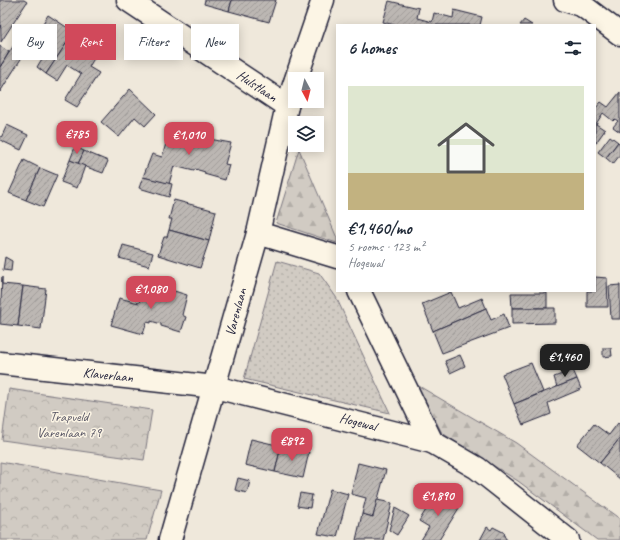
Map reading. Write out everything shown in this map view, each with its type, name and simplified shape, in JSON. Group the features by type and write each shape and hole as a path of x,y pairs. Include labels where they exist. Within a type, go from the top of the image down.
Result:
{"street":[{"name":"Hulstlaan","path":"128,0 287,106"},
{"path":"298,72 323,0"},
{"path":"565,0 583,6 620,34"},
{"name":"Varenlaan","path":"170,540 258,233 288,103"},
{"path":"258,233 336,257"},
{"path":"359,292 432,442"},
{"name":"Klaverlaan","path":"0,363 215,386"},
{"name":"Hogewal","path":"215,386 432,442 477,468 568,540"}],"green space":[{"path":"298,152 300,152 336,236 336,243 276,223"},
{"path":"277,261 319,273 336,297 390,413 244,379"},
{"path":"417,385 516,443 620,519 620,540 597,540 518,481 442,433"},
{"name":"Trapveld Varenlaan 79","path":"9,389 152,410 144,460 2,440"},
{"path":"0,462 161,490 147,540 0,540"}],"building":[{"path":"0,0 24,0 27,2 1,42"},
{"path":"205,0 232,0 229,11 204,4"},
{"path":"232,0 276,0 269,22 229,11"},
{"path":"389,1 419,8 417,18 432,22 434,13 453,18 454,10 482,17 480,24 390,24 383,22"},
{"path":"48,15 65,26 65,46 57,58 57,24 42,24"},
{"path":"524,20 530,24 521,24"},
{"path":"0,46 9,52 0,67"},
{"path":"65,46 65,60 93,60 89,67 99,73 77,107 65,100 81,74 67,65 57,81 46,74 55,60 57,60 57,58"},
{"path":"12,48 12,60 20,60 0,92 0,67"},
{"path":"41,60 55,60 46,74 37,67"},
{"path":"130,89 156,114 145,126 135,117 119,137 101,122"},
{"path":"620,92 620,132 613,127 618,121 615,119 613,121 603,113 596,124 596,108 601,102 608,107"},
{"path":"596,124 605,130 596,143"},
{"path":"7,125 28,135 21,150 0,140"},
{"path":"171,126 204,136 204,138 231,143 225,164 229,165 225,180 204,174 205,172 195,169 194,171 174,166 169,184 143,177 152,154 162,157"},
{"path":"610,136 618,142 606,158 598,152"},
{"path":"618,142 620,144 620,155 613,164 606,158"},
{"path":"75,147 84,151 78,164 70,160"},
{"path":"84,151 108,161 103,173 78,164"},
{"path":"24,160 40,168 26,200 9,193"},
{"path":"70,160 85,166 77,188 61,182"},
{"path":"40,168 57,175 43,207 26,200"},
{"path":"143,177 172,184 169,197 139,188"},
{"path":"174,200 216,211 209,241 169,230 172,219 169,219"},
{"path":"169,230 209,241 200,268 158,255 164,237 167,237"},
{"path":"123,245 153,253 149,266 119,258"},
{"path":"5,257 12,261 11,271 3,270"},
{"path":"2,277 2,284 23,286 18,326 0,324"},
{"path":"596,277 607,278 608,307 587,307 587,292 596,292"},
{"path":"144,283 171,293 171,290 187,295 182,315 186,317 181,332 161,326 161,324 151,321 151,323 147,322 143,334 111,325 119,298 139,303"},
{"path":"620,285 620,319 611,319 609,286"},
{"path":"23,286 46,289 41,329 18,326"},
{"path":"451,292 458,308 482,298 486,308 433,331 422,304"},
{"path":"511,293 547,293 547,308 512,308"},
{"path":"486,308 491,320 504,314 509,328 442,353 433,331"},
{"path":"512,308 555,308 555,323 512,324"},
{"path":"603,348 611,348 612,356 603,357"},
{"path":"460,355 465,366 450,373 445,361"},
{"path":"531,363 543,392 514,404 502,374"},
{"path":"573,370 577,379 557,387 554,377"},
{"path":"577,379 581,389 548,403 551,414 523,425 514,404"},
{"path":"618,423 620,425 620,438 600,463 577,445 594,424 609,435"},
{"path":"620,438 620,479 600,463"},
{"path":"251,439 281,446 275,472 245,465"},
{"path":"281,446 309,452 303,478 275,472"},
{"path":"358,463 386,470 373,517 362,514 366,498 351,494"},
{"path":"238,478 250,481 247,493 235,490"},
{"path":"330,489 348,494 337,537 318,534"},
{"path":"300,493 312,495 310,508 297,506"},
{"path":"441,493 452,500 450,503 459,508 439,540 421,540 429,527 419,521 436,494 439,496"},
{"path":"377,500 392,503 383,540 356,540 362,514 373,517"},
{"path":"395,508 409,516 397,535 389,530"},
{"path":"487,527 491,530 493,527 505,533 504,536 507,540 480,540"}]}
